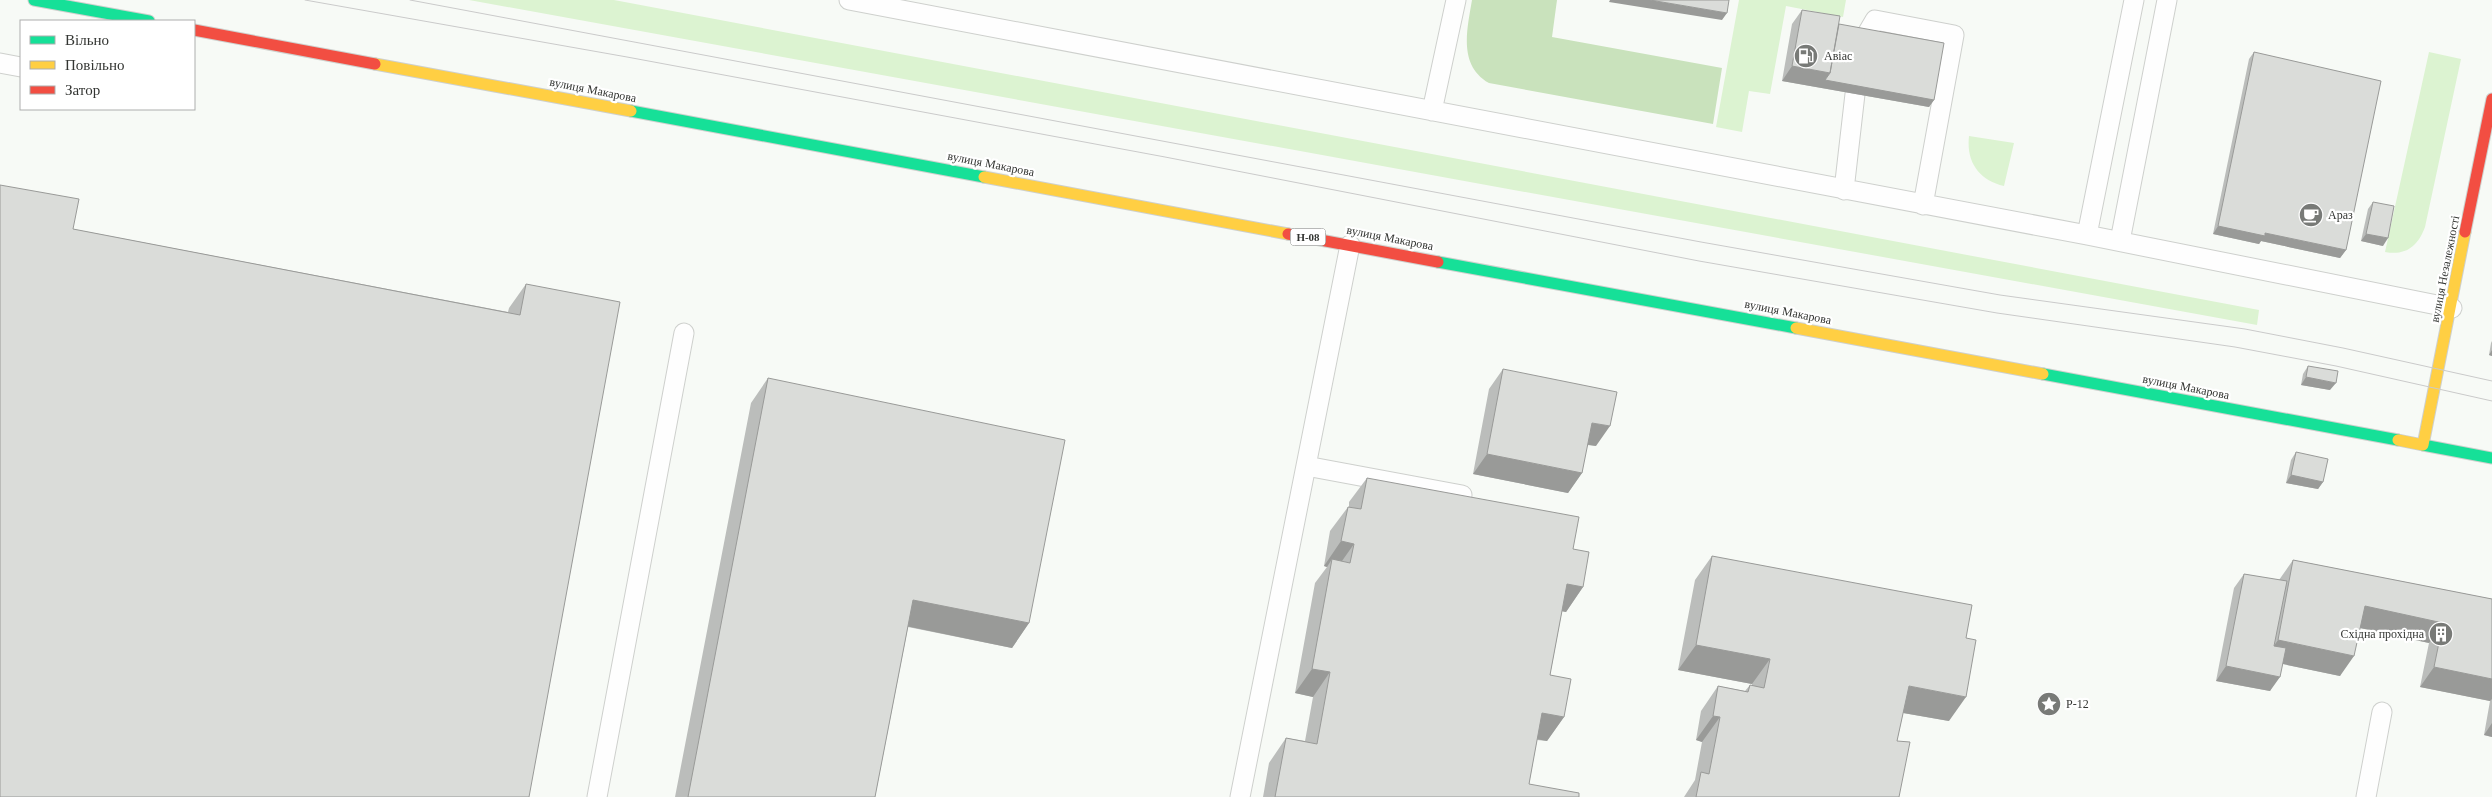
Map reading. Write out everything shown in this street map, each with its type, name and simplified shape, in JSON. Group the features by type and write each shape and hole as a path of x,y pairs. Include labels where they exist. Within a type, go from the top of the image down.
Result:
{"main road":[{"path":"34,0 143,20"},
{"name":"вулиця Макарова","path":"195,30 2492,458"},
{"name":"вулиця Незалежності","path":"2423,445 2452,308 2492,99"}],"lane":[{"path":"849,0 2120,241 2452,308"},
{"path":"1432,111 1456,0"},
{"path":"2087,235 2134,0"},
{"path":"2120,241 2167,0"},
{"path":"1865,37 1875,20 1954,35 1923,205"},
{"path":"0,63 20,67"},
{"path":"1844,190 1855,94"},
{"path":"1240,797 1350,245"},
{"path":"597,797 684,333"},
{"path":"1306,466 1462,495"},
{"path":"2366,797 2382,712"}],"green space":[{"path":"469,0 614,0 2259,310 2257,325"},
{"path":"1472,0 1557,0 1552,37 1722,68 1713,124 1489,83 1479,75 1469,57 1467,35"},
{"path":"1739,0 1846,0 1843,17 1786,6 1770,94 1749,91 1742,132 1716,127"},
{"path":"2429,52 2461,59 2425,227 2419,239 2410,248 2399,252 2385,252"},
{"path":"1969,136 2014,143 2004,186 1988,179 1976,168 1970,154"}],"building":[{"path":"1650,0 1729,0 1727,13"},
{"path":"1802,10 1840,16 1830,73 1792,66"},
{"path":"1839,24 1944,43 1934,100 1825,80 1830,73"},
{"path":"2254,52 2381,81 2346,250 2265,233 2265,236 2218,226"},
{"path":"0,185 79,199 73,229 520,315 526,284 620,302 529,797 0,797"},
{"path":"2373,202 2394,206 2388,238 2366,234"},
{"path":"2308,366 2338,371 2336,383 2306,377"},
{"path":"1503,369 1617,392 1610,426 1592,423 1582,473 1487,454"},
{"path":"768,378 1065,440 1029,623 913,600 875,797 688,797"},
{"path":"2296,452 2328,459 2323,482 2291,475"},
{"path":"1367,478 1579,517 1573,549 1589,552 1583,587 1567,584 1550,675 1571,679 1564,717 1542,713 1529,784 1579,793 1579,797 1275,797 1286,738 1317,744 1330,672 1312,669 1332,559 1350,563 1354,544 1341,541 1348,507 1361,509"},
{"path":"1712,556 1972,605 1966,638 1976,640 1966,697 1909,686 1897,741 1910,742 1899,797 1696,797 1701,772 1709,774 1720,717 1713,716 1718,686 1748,692 1750,685 1764,688 1770,659 1696,645"},
{"path":"2293,560 2492,599 2492,679 2434,667 2443,623 2365,606 2354,656 2278,640"},
{"path":"2244,574 2287,581 2274,646 2286,648 2280,677 2226,666"}],"tram line":[{"path":"305,0 627,57 1165,157 1699,261 1997,313 2235,347 2336,366 2492,401"},
{"path":"410,0 1701,242 2000,295 2245,329 2343,348 2492,381"}],"traffic: fast":[{"path":"34,0 144,20"},
{"path":"631,111 984,177"},
{"path":"1438,262 1796,328"},
{"path":"2043,374 2398,440"},
{"path":"2423,445 2492,458"}],"traffic: slow":[{"path":"375,64 631,111"},
{"path":"984,177 1288,234"},
{"path":"2398,440 2423,445 2465,232"},
{"path":"1796,328 2043,374"}],"traffic: jam":[{"path":"195,30 375,64"},
{"path":"2465,232 2492,99"},
{"path":"1288,234 1438,262"}],"place":[{"name":"Авіас","path":"1806,56"},
{"name":"Араз","path":"2311,215"},
{"name":"Східна прохідна","path":"2441,634"},
{"name":"Р-12","path":"2049,704"}]}
